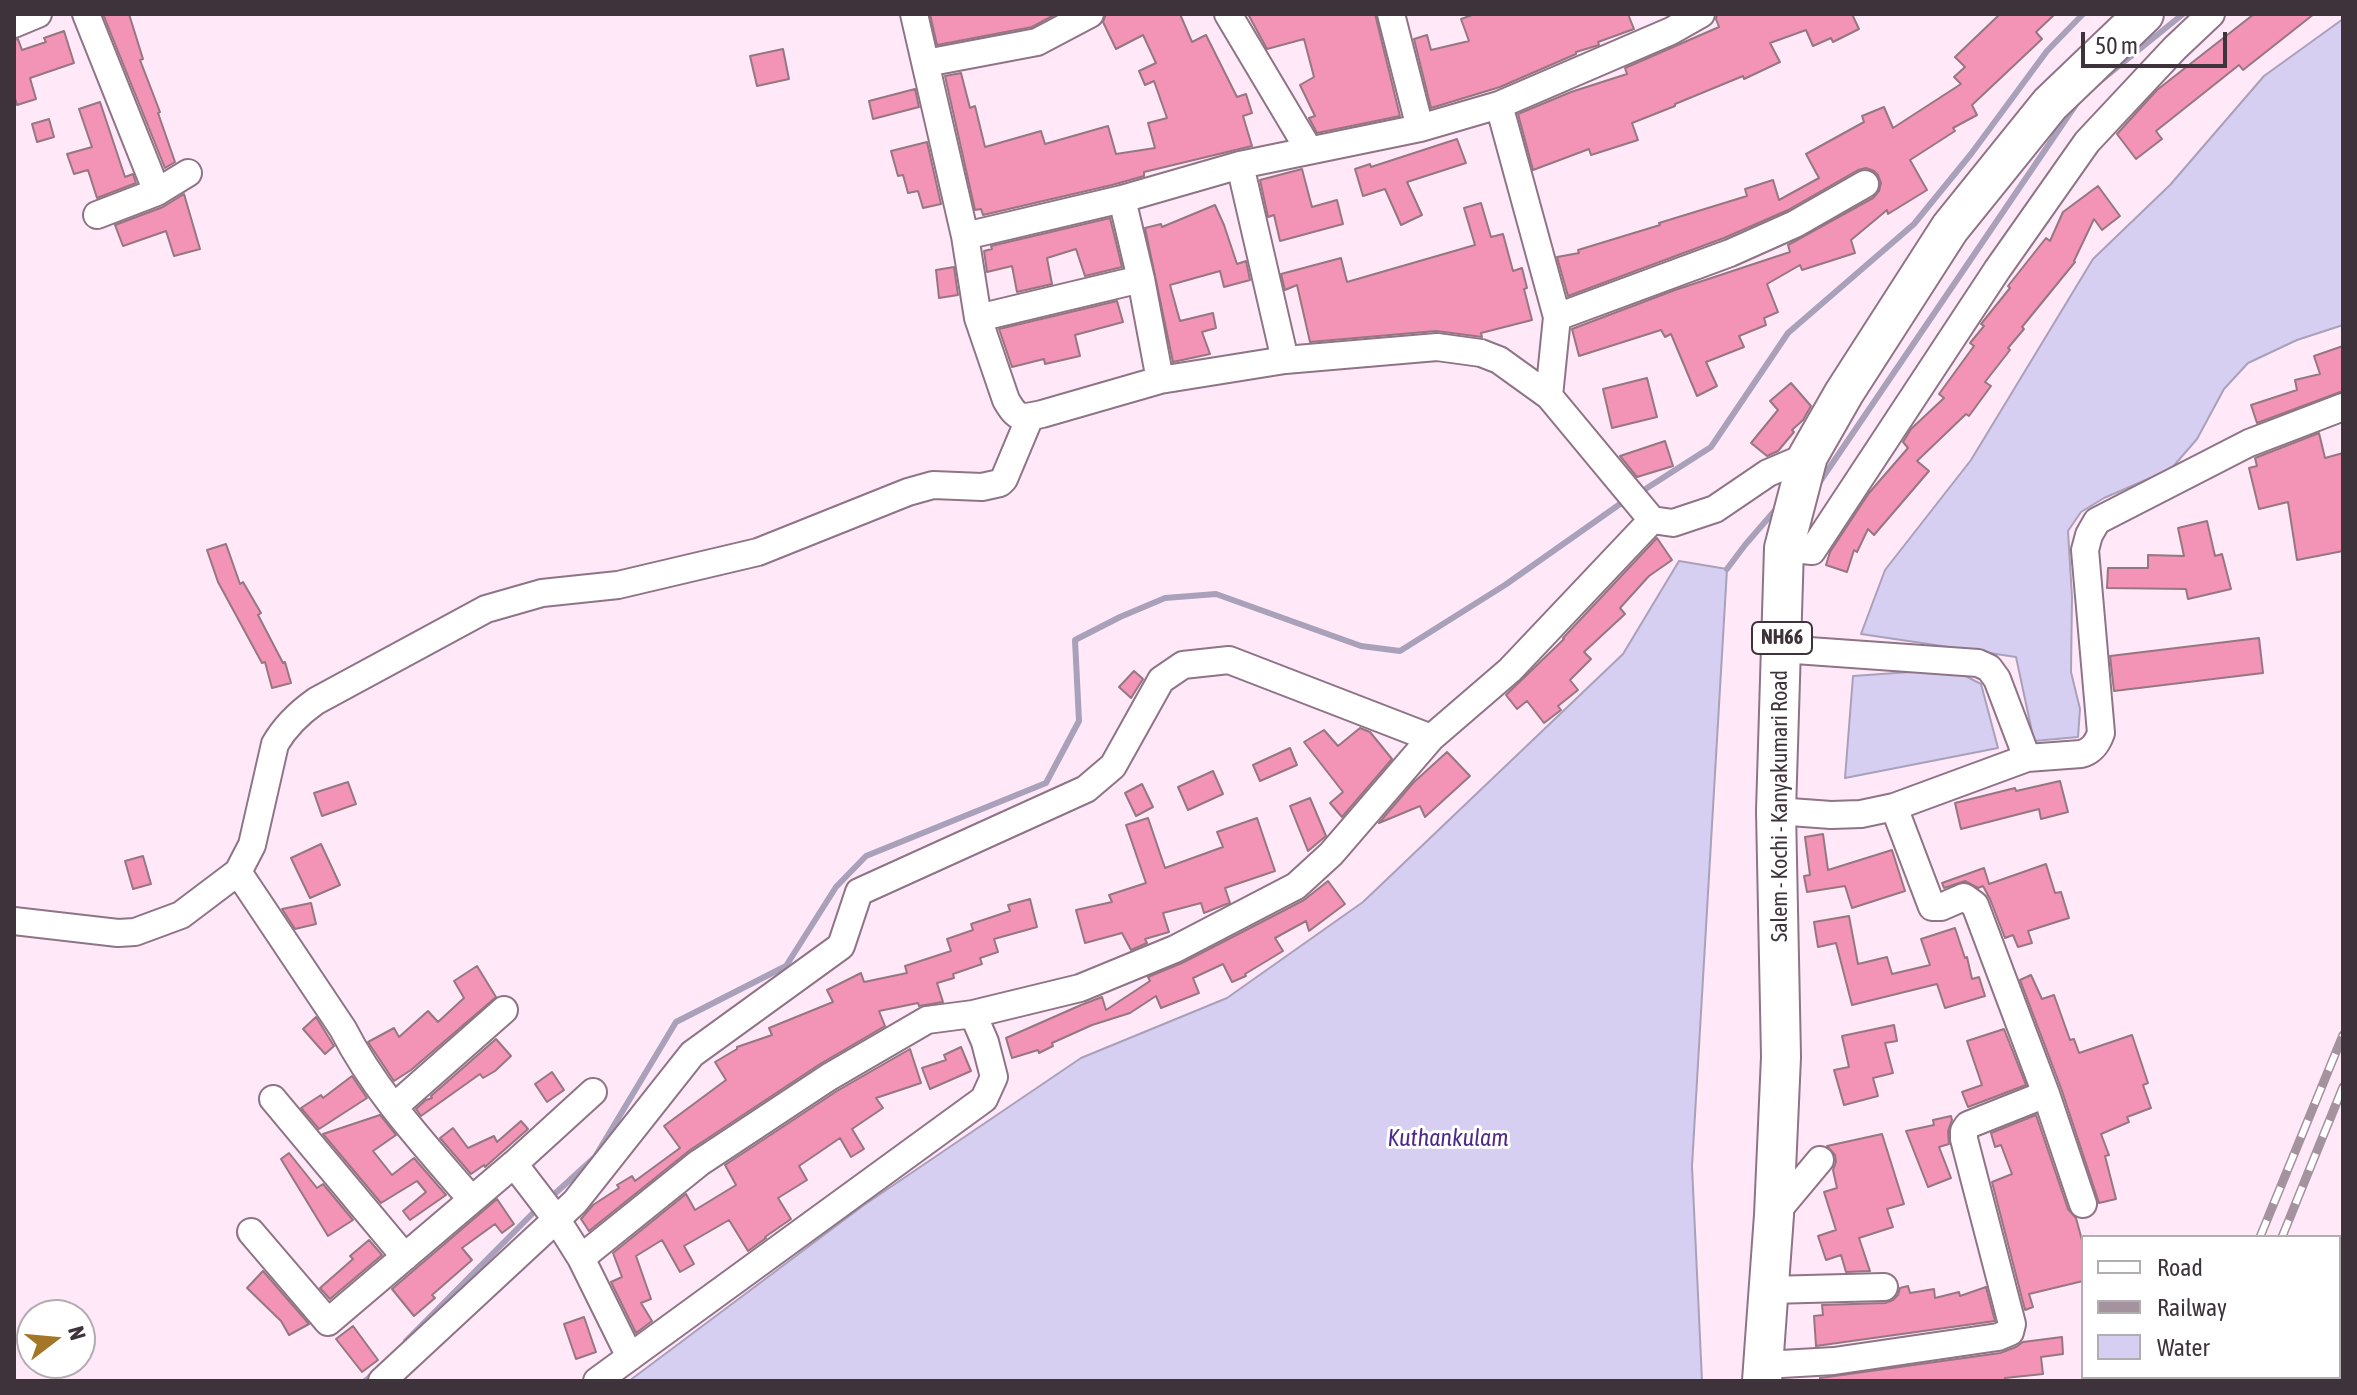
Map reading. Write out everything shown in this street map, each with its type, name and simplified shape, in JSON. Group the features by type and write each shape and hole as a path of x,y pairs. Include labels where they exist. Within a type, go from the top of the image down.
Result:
{"highway":[{"name":"Salem - Kochi - Kanyakumari Road","path":"1763,1373 1781,1057 1776,811 1784,548 1808,456 1844,393 1950,228 2050,104 2144,14"}],"street":[{"path":"14,24 38,14"},
{"path":"86,14 157,192"},
{"path":"914,14 965,236 978,318 1006,400 1019,416 1030,417 1160,380 1285,360 1437,347 1481,353 1499,360 1549,396 1652,520 1673,523 1715,509 1768,473 1808,456"},
{"path":"926,63 1037,42 1090,14"},
{"path":"1228,14 1309,150"},
{"path":"965,236 1122,199 1240,165 1420,128 1499,105 1671,31 1701,14"},
{"path":"1784,548 1812,551 1997,270 2087,142 2211,14"},
{"path":"1397,16 1420,128"},
{"path":"1499,105 1557,317 1549,396"},
{"path":"1240,165 1285,360"},
{"path":"97,215 157,192 188,173"},
{"path":"1557,317 1730,253 1795,224 1865,184"},
{"path":"1122,199 1160,380"},
{"path":"978,318 1141,279"},
{"path":"1776,811 1845,815 1894,807 2027,758 2089,752 2101,733 2085,550 2097,521 2249,443 2343,407"},
{"path":"14,921 118,933 135,932 181,915 238,872 252,845 275,744 297,714 486,609 542,593 618,585 758,552 883,501 933,485 982,487 1000,483 1030,417"},
{"path":"581,1258 699,1163 829,1077 927,1020 973,1014 1080,988 1175,949 1296,886 1331,854 1431,738 1510,670 1652,520"},
{"path":"1781,649 1978,663 1989,668 1997,679 2027,758"},
{"path":"382,1381 575,1202 692,1054 841,946 859,892 1086,789 1113,766 1161,680 1183,665 1229,660 1431,738"},
{"path":"1894,807 1932,907 1941,907 1964,897 1975,905 2046,1094 2083,1204"},
{"path":"238,872 343,1029 357,1057 394,1107 471,1199"},
{"path":"394,1107 504,1010"},
{"path":"597,1381 984,1099 994,1077 985,1042 973,1014"},
{"path":"251,1232 328,1322 514,1164 593,1092"},
{"path":"1763,1373 1998,1337 2010,1332 2012,1324 1964,1131 1968,1125 2046,1094"},
{"path":"273,1099 405,1257"},
{"path":"1774,1215 1820,1160"},
{"path":"514,1164 557,1220 581,1258 630,1357"},
{"path":"1769,1290 1884,1287"}],"water":[{"path":"2343,19 2343,325 2297,340 2248,363 2224,389 2197,439 2171,469 2104,498 2081,512 2068,531 2072,597 2071,672 2080,709 2078,737 2034,741 2016,657 1861,634 1885,570 1971,460 2093,259 2170,185 2264,76"},
{"name":"Kuthankulam","path":"1679,561 1727,569 1692,1166 1702,1381 629,1381 864,1205 1081,1058 1227,998 1363,902 1623,654"},
{"path":"1952,669 1981,684 1998,748 1845,778 1853,676"}],"building":[{"path":"103,14 129,14 143,59 140,60 175,162 165,168"},
{"path":"930,14 1056,14 1032,27 937,45"},
{"path":"1106,14 1180,14 1192,42 1206,35 1237,97 1246,94 1252,113 1243,116 1252,146 1144,172 1144,176 1112,185 983,215 981,209 975,210 945,76 961,73 970,108 975,106 985,147 1041,131 1045,144 1108,126 1116,154 1155,148 1148,123 1167,118 1154,81 1145,85 1139,71 1156,63 1143,35 1116,49 1103,22"},
{"path":"1248,14 1375,14 1400,116 1317,133 1309,118 1315,116 1300,85 1314,77 1304,39 1267,49"},
{"path":"1475,14 1628,14 1634,29 1500,87 1431,108 1414,39 1427,35 1431,50 1469,41 1461,19"},
{"path":"1717,14 1852,14 1859,29 1833,42 1831,38 1813,46 1806,30 1770,43 1780,62 1632,123 1638,140 1591,155 1589,149 1533,170 1518,114 1627,74 1625,68 1719,27"},
{"path":"2000,14 2055,14 2036,32 2042,39 1972,105 1977,115 1953,128 1955,131 1910,160 1927,190 1888,214 1887,210 1851,240 1855,253 1802,270 1800,265 1767,284 1778,312 1764,318 1766,325 1739,336 1744,347 1706,362 1717,386 1697,396 1671,334 1665,337 1661,330 1579,356 1572,329 1675,290 1790,252 1788,245 1873,198 1881,183 1874,171 1866,168 1858,170 1788,210 1724,238 1568,296 1557,257 1579,253 1578,250 1747,196 1745,189 1773,180 1779,200 1819,178 1806,154 1864,122 1862,116 1884,107 1893,128 1961,84 1954,77 1965,67 1955,57"},
{"path":"2254,14 2314,14 2243,70 2239,65 2156,131 2162,139 2136,159 2117,134 2157,90"},
{"path":"64,31 74,63 30,78 36,99 17,105 14,95 14,40 18,39 22,50 46,42 44,38"},
{"path":"783,49 789,79 757,86 750,56"},
{"path":"915,89 919,107 873,119 869,101"},
{"path":"100,102 125,177 133,174 136,183 97,198 88,170 74,174 67,154 92,147 79,109"},
{"path":"49,119 54,137 37,142 32,124"},
{"path":"1457,139 1466,163 1407,182 1422,215 1401,225 1385,189 1363,196 1355,169 1370,164 1371,167"},
{"path":"927,142 941,204 923,208 918,191 908,193 903,175 898,176 891,151"},
{"path":"1302,169 1312,207 1337,200 1343,224 1280,241 1274,215 1268,217 1260,180"},
{"path":"2098,186 2120,216 2102,230 2094,219 2075,262 2022,327 2024,329 2008,348 2010,350 1985,382 1991,386 1969,416 1966,414 1917,461 1929,471 1874,535 1868,529 1857,552 1854,550 1847,572 1826,565 1830,552 1869,493 1908,448 1903,442 1911,429 1944,398 1939,394 1974,346 1970,343 2010,288 2008,286 2046,238 2050,241 2063,212"},
{"path":"184,194 200,249 174,256 166,231 123,246 115,225 163,207"},
{"path":"1481,203 1491,237 1503,234 1513,271 1522,268 1532,320 1481,333 1482,337 1436,331 1310,342 1297,285 1285,290 1281,274 1341,258 1347,282 1475,245 1464,208"},
{"path":"1215,205 1237,264 1246,261 1250,280 1224,287 1220,271 1170,285 1180,321 1213,313 1216,328 1202,332 1210,354 1173,362 1145,228 1161,224 1162,227"},
{"path":"1110,218 1122,267 1085,276 1076,249 1047,258 1052,284 1017,292 1012,266 987,272 984,251 992,249 991,246"},
{"path":"954,267 958,295 939,298 936,270"},
{"path":"1117,301 1123,322 1075,335 1080,356 1045,364 1044,359 1012,367 999,329"},
{"path":"2343,346 2343,391 2257,423 2251,405 2297,390 2295,380 2320,374 2314,356"},
{"path":"1647,378 1657,417 1612,428 1603,389"},
{"path":"1791,383 1811,406 1778,451 1767,456 1751,443 1778,410 1770,401"},
{"path":"2319,433 2325,458 2343,453 2343,551 2297,560 2288,502 2259,509 2249,468 2257,466 2255,458"},
{"path":"1665,441 1673,466 1637,477 1620,456"},
{"path":"2207,521 2215,556 2222,554 2231,589 2188,599 2186,589 2107,588 2108,568 2148,568 2148,555 2184,556 2178,528"},
{"path":"1657,538 1672,560 1649,576 1620,608 1625,614 1584,652 1591,659 1570,680 1578,690 1558,706 1561,710 1544,723 1527,701 1517,709 1506,695 1564,639"},
{"path":"226,544 240,584 243,582 261,613 258,615 285,662 291,683 272,688 265,662 262,663 218,582 207,550"},
{"path":"2259,638 2263,673 2114,691 2110,656"},
{"path":"1134,671 1143,679 1131,698 1119,687"},
{"path":"1360,728 1370,732 1392,759 1342,817 1330,803 1343,792 1304,742 1324,730 1338,746"},
{"path":"1290,748 1297,765 1260,781 1253,765"},
{"path":"1447,752 1470,776 1425,817 1420,806 1379,823 1413,783"},
{"path":"1213,771 1223,794 1188,810 1178,787"},
{"path":"2060,781 2068,812 2041,819 2039,809 1961,829 1955,803"},
{"path":"348,782 356,804 322,816 314,793"},
{"path":"1142,784 1153,807 1136,816 1125,793"},
{"path":"1310,798 1326,836 1308,851 1290,806"},
{"path":"1148,818 1165,868 1223,847 1217,832 1257,818 1275,871 1225,888 1230,903 1204,913 1201,903 1163,913 1169,932 1145,939 1147,943 1131,950 1122,933 1085,943 1076,910 1112,902 1109,895 1146,883 1126,825"},
{"path":"1823,834 1828,870 1892,850 1905,891 1852,908 1845,886 1807,892 1804,876 1810,875 1805,837"},
{"path":"321,844 340,885 310,898 291,858"},
{"path":"143,856 151,884 133,889 125,861"},
{"path":"2046,864 2055,893 2061,892 2069,918 2028,931 2032,943 2018,947 2013,935 2005,938 1983,886 1978,888 1965,881 1944,888 1942,883 1984,868 1989,884"},
{"path":"1328,881 1345,904 1309,931 1306,921 1275,938 1283,951 1246,976 1232,982 1223,964 1193,978 1199,993 1161,1008 1156,996 1130,1013 1092,1025 1052,1043 1053,1046 1039,1053 1038,1050 1012,1058 1006,1038 1102,997 1106,1010 1150,981 1148,977 1182,963 1304,900"},
{"path":"1030,899 1037,927 994,939 998,952 980,958 982,964 937,983 943,1002 919,1006 918,1003 879,1011 885,1026 820,1064 690,1150 589,1231 581,1219 593,1205 619,1188 617,1185 632,1176 635,1181 680,1148 664,1126 726,1080 715,1062 737,1047 772,1035 769,1028 833,1002 827,990 861,973 864,982 907,973 905,966 951,951 947,939 973,930 971,924 1010,911 1008,905"},
{"path":"311,903 316,924 295,929 282,909"},
{"path":"1849,916 1858,964 1887,957 1892,974 1930,965 1921,939 1955,928 1972,979 1979,977 1985,996 1945,1008 1937,984 1852,1005 1836,943 1818,947 1814,922"},
{"path":"477,966 496,997 394,1081 368,1042 394,1028 399,1037 428,1011 438,1022 464,998 454,981"},
{"path":"2031,975 2042,999 2054,995 2070,1040 2074,1039 2079,1053 2132,1035 2148,1083 2143,1085 2151,1108 2127,1117 2129,1122 2101,1134 2109,1155 2105,1156 2116,1199 2099,1203 2061,1088 2020,980"},
{"path":"316,1017 334,1046 325,1054 303,1029"},
{"path":"1894,1025 1897,1041 1885,1043 1893,1073 1873,1078 1878,1096 1844,1105 1834,1070 1849,1067 1842,1036"},
{"path":"2004,1029 2026,1085 1968,1107 1962,1092 1982,1085 1967,1041"},
{"path":"496,1039 511,1056 495,1071 483,1078 480,1074 421,1116 416,1109"},
{"path":"961,1047 971,1071 930,1089 922,1068 946,1060 944,1055"},
{"path":"910,1049 921,1083 876,1098 883,1108 852,1129 864,1149 851,1157 840,1138 799,1166 807,1180 778,1198 791,1219 766,1238 748,1251 729,1220 684,1246 694,1264 680,1272 662,1240 636,1256 651,1299 641,1303 652,1321 636,1333 611,1282 622,1277 613,1253 686,1194 695,1210 736,1185 725,1165 837,1091"},
{"path":"552,1072 564,1090 547,1102 535,1084"},
{"path":"352,1076 367,1098 319,1129 301,1108 321,1095 323,1098"},
{"path":"380,1115 396,1135 373,1151 392,1175 414,1158 446,1195 410,1220 403,1211 426,1192 417,1181 381,1203 323,1134"},
{"path":"2036,1115 2068,1209 2076,1218 2081,1237 2081,1281 2029,1294 2033,1307 2025,1310 1992,1182 2012,1174 2001,1145 1995,1147 1991,1133"},
{"path":"1951,1116 1949,1144 1939,1147 1951,1178 1928,1187 1906,1131 1934,1125 1933,1120"},
{"path":"521,1121 528,1129 485,1167 471,1174 440,1138 453,1128 468,1148 494,1136 497,1142"},
{"path":"1882,1134 1904,1204 1887,1209 1893,1227 1859,1238 1870,1271 1846,1272 1841,1255 1826,1260 1818,1236 1836,1230 1824,1192 1837,1188 1833,1170 1835,1155 1827,1146"},
{"path":"289,1153 317,1188 323,1184 353,1220 328,1236 281,1159"},
{"path":"497,1199 514,1224 502,1233 495,1224 462,1248 472,1260 432,1295 435,1298 414,1316 392,1289"},
{"path":"369,1240 382,1255 330,1299 320,1288"},
{"path":"263,1271 309,1324 289,1335 281,1321 247,1288"},
{"path":"1908,1286 1910,1293 1934,1289 1935,1298 1959,1292 1960,1296 1986,1287 1995,1321 1816,1346 1814,1316 1823,1315 1822,1305 1885,1303 1898,1295 1900,1288"},
{"path":"584,1317 596,1352 576,1359 564,1324"},
{"path":"353,1326 378,1360 362,1372 336,1339"},
{"path":"2062,1337 2063,1354 2041,1357 2043,1374 2005,1378 2005,1381 1820,1381 1820,1378 2000,1353 2023,1342"}],"waterway":[{"path":"1647,488 1711,447 1788,333 1914,224 1971,154 2047,51 2083,14"},
{"path":"2099,82 2183,14"},
{"path":"1819,483 2079,100"},
{"path":"549,1199 595,1157 676,1022 786,966 836,887 866,856 1046,783 1079,721 1075,640 1165,598 1216,594 1361,646 1400,651 1505,585 1620,504"},
{"path":"1727,569 1777,508"},
{"path":"406,1341 533,1213"},
{"path":"365,1381 376,1372"}],"railway":[{"path":"2261,1235 2343,1035"},
{"path":"2283,1235 2343,1087"}]}
